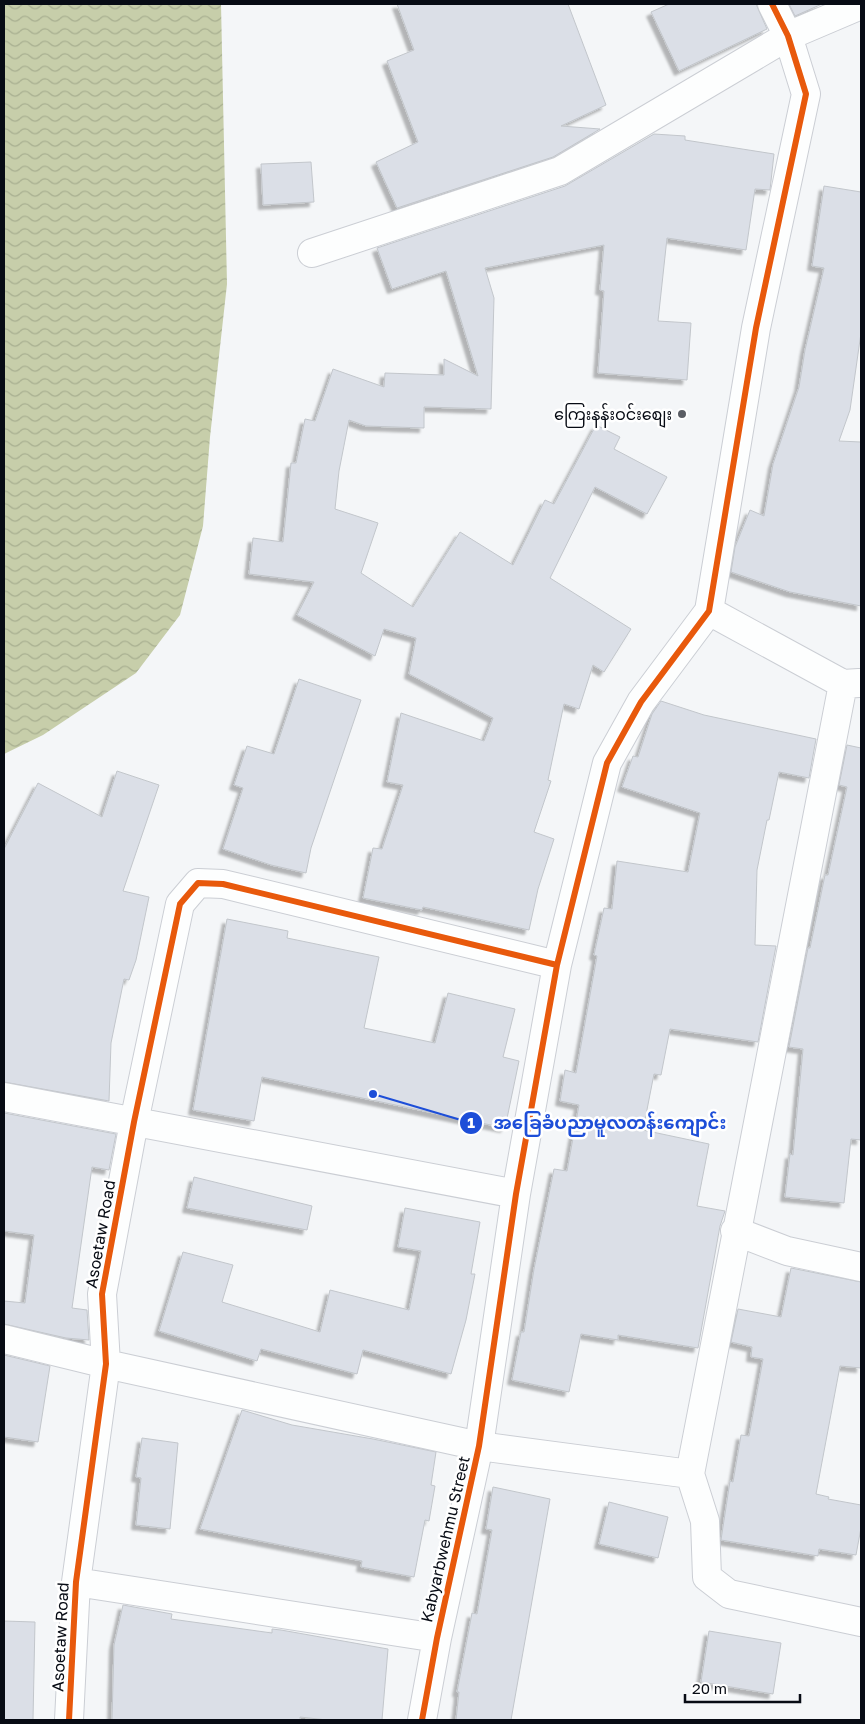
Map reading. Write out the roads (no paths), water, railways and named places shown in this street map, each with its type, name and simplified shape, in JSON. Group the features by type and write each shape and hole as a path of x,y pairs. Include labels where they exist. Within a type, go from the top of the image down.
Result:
{"street":[{"path":"4,1339 106,1364 479,1446 516,1194 557,965 607,763 641,702 710,611 756,328 806,94 788,36 772,4"},
{"path":"312,253 560,171 788,36 861,4"},
{"path":"710,611 852,683 735,1231 690,1474 705,1521 708,1577 729,1594 861,1622"},
{"name":"Asoetaw Road","path":"69,1720 76,1582 106,1364 102,1294 134,1122 180,904 198,883 223,884 557,965"},
{"path":"4,1097 516,1194"},
{"path":"735,1231 787,1251 861,1266"},
{"name":"Kabyarbwehmu Street","path":"76,1582 437,1638 479,1446 690,1474"},
{"path":"422,1720 437,1638"}],"water":[{"path":"4,4 221,4 227,284 210,437 203,526 180,615 136,673 43,735 4,754"}],"place":[{"name":"ကြေးနန်းဝင်းစျေး","path":"682,414"},
{"name":"အခြေခံပညာမူလတန်းကျောင်း","path":"373,1094"}]}
